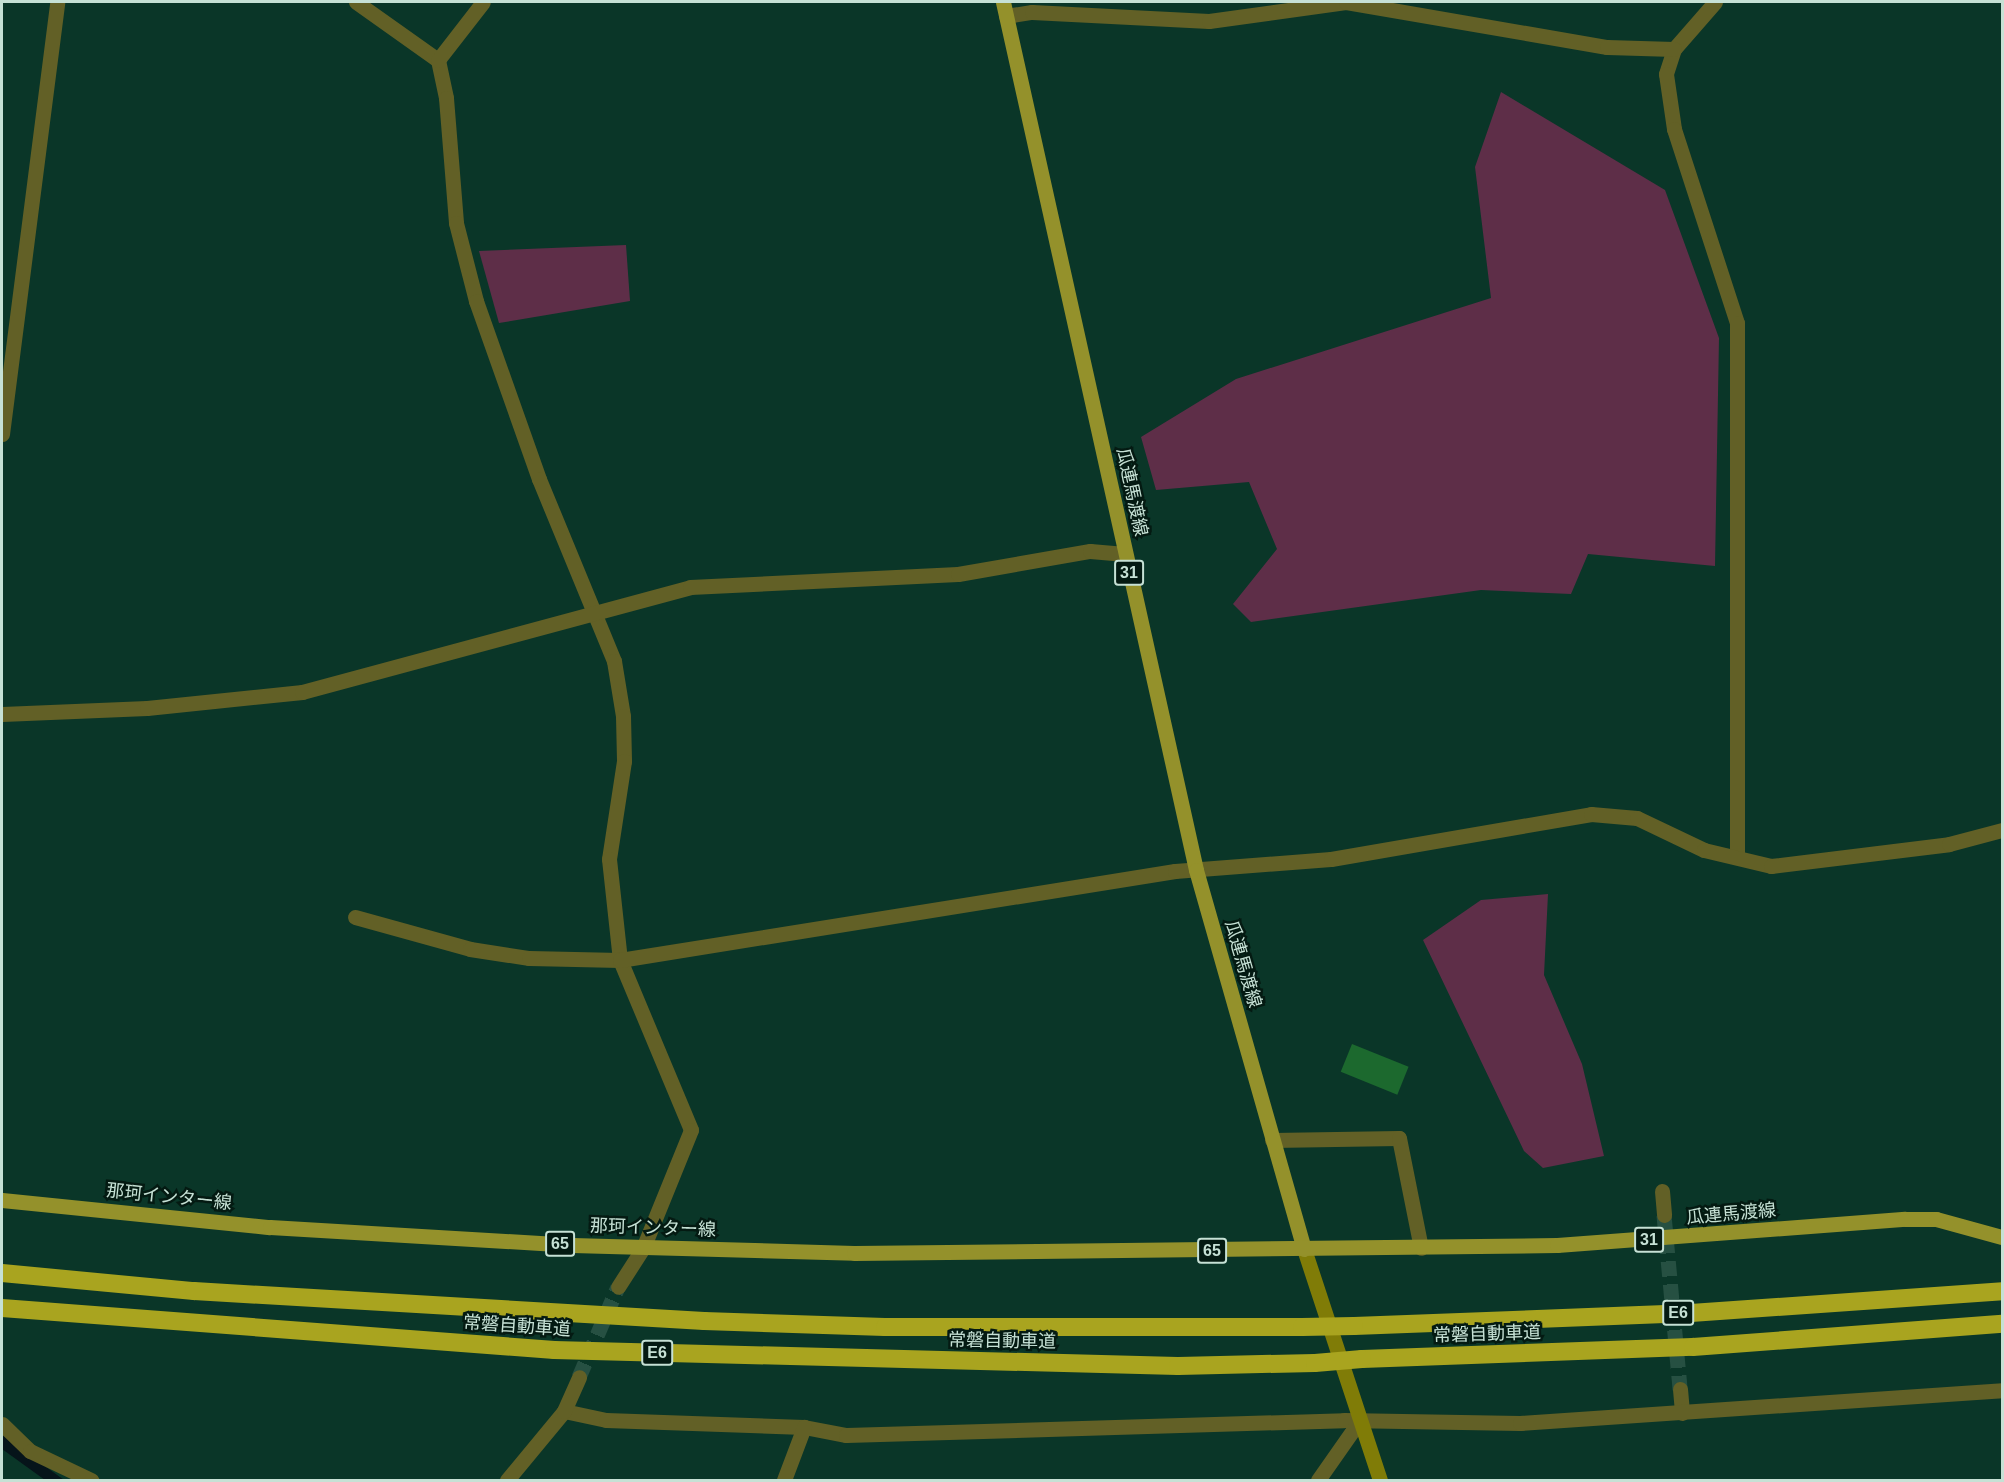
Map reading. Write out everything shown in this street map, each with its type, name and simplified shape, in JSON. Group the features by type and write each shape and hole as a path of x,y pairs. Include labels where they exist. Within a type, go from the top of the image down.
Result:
{"highway":[{"name":"常磐自動車道","path":"2,1273 194,1291 704,1322 885,1327 1354,1326 1691,1313 2002,1291"},
{"name":"常磐自動車道","path":"2,1308 554,1350 1178,1366 1315,1363 1362,1359 1693,1347 2002,1324"}],"main road":[{"name":"瓜連馬渡線","path":"1005,9 1196,870 1304,1249 1421,1248 1715,1236 1895,1219 1936,1219 2002,1237"},
{"name":"那珂インター線","path":"2,1200 270,1227 643,1248 979,1254 1304,1249"}],"street":[{"path":"2,434 57,2"},
{"path":"356,2 438,60 446,98 456,223 476,301 504,386 591,612 614,661 623,716 624,761 609,859 620,960 691,1130 643,1248 618,1287"},
{"path":"438,60 483,2"},
{"path":"1005,9 1209,21 1346,2 1607,47 1674,49"},
{"path":"1715,2 1674,49 1666,74 1674,129 1737,323 1737,855"},
{"path":"2,714 147,708 302,692 690,587 958,574 1090,551 1125,554"},
{"path":"354,917 470,949 530,958 620,960 1196,870 1331,859 1590,814 1637,818 1704,850 1737,855 1771,866 1949,844 2002,830"},
{"path":"1272,1140 1399,1138 1421,1248"},
{"path":"1662,1191 1664,1215"},
{"path":"1304,1249 1380,1480"},
{"path":"507,1480 564,1411 579,1377"},
{"path":"1680,1389 1682,1413"},
{"path":"564,1411 606,1420 804,1427 846,1435 1360,1420 1520,1423 2002,1390"},
{"path":"1318,1480 1360,1420"},
{"path":"2,1424 30,1451 91,1480"},
{"path":"784,1480 804,1427"}],"shaded area":[{"path":"1501,92 1665,190 1719,338 1715,566 1588,554 1571,594 1481,590 1251,622 1233,604 1277,549 1249,482 1156,490 1141,437 1236,379 1491,298 1475,167"},
{"path":"626,245 630,301 499,323 479,251"},
{"path":"1548,894 1544,975 1582,1064 1604,1156 1543,1168 1524,1151 1423,940 1481,900"},
{"path":"2,1435 64,1480 45,1480 2,1449"}],"building":[{"path":"1352,1044 1409,1067 1397,1095 1341,1072"}],"tunnel":[{"path":"1664,1215 1680,1389"},
{"path":"579,1377 618,1287"}]}
